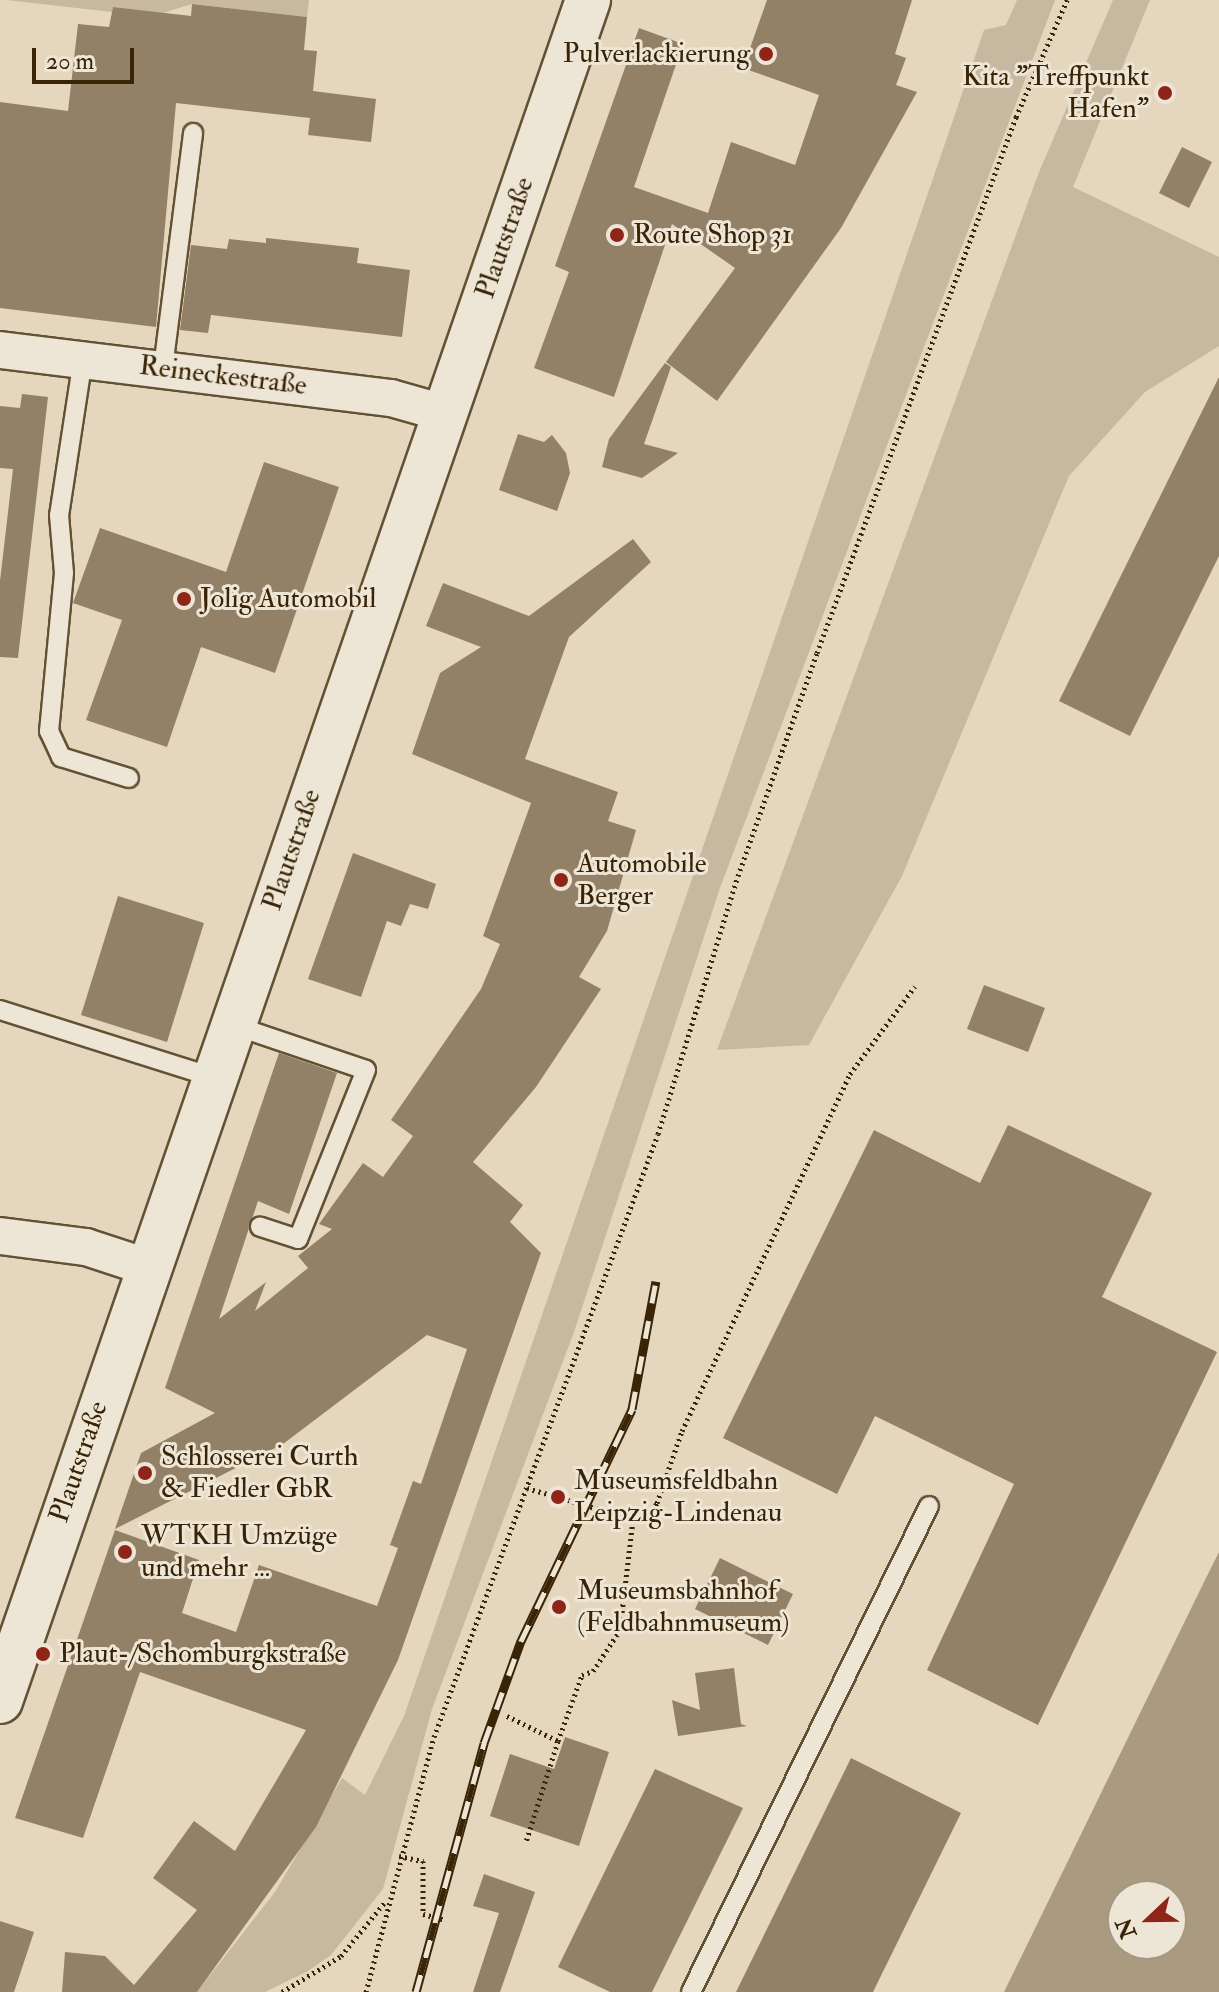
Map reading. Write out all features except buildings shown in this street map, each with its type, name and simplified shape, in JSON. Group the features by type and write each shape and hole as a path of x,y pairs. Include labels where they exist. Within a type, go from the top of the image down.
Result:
{"main road":[{"name":"Plautstraße","path":"0,1701 231,1024 588,0"}],"street":[{"name":"Reineckestraße","path":"0,350 391,398 444,413"},
{"path":"0,1236 86,1247 147,1267"}],"lane":[{"path":"163,368 193,133"},
{"path":"83,359 59,515 64,573 49,731 61,757 129,778"},
{"path":"0,1010 213,1077"},
{"path":"231,1024 366,1070 298,1239 260,1227"},
{"path":"691,1992 929,1506"}],"path":[{"path":"366,1992 387,1899 434,1737 658,1134 738,876 812,668 1016,117 1067,0"},
{"path":"527,1488 647,1521 657,1503 682,1431 850,1074 915,986"},
{"path":"526,1842 582,1675 593,1671 620,1630 633,1519"},
{"path":"507,1716 558,1741"},
{"path":"399,1856 423,1861 423,1914 445,1920"},
{"path":"282,1992 341,1956 387,1899"}],"shaded area":[{"path":"6,0 309,0 307,17 192,4 163,13 113,7 112,12"},
{"path":"1017,0 1055,0 720,888 574,1332 432,1709 383,1889 331,1955 308,1971 265,1992 197,1992 275,1892 342,1778 365,1795 404,1716 984,30 1006,25"},
{"path":"1113,0 1150,0 1073,187 1219,257 1219,346 1145,392 1069,476 902,876 809,1045 717,1050 1039,172"},
{"path":"1219,1552 1219,1992 1004,1992"}],"railway":[{"path":"416,1992 484,1743 521,1641 632,1409 656,1281"}],"place":[{"name":"Pulverlackierung","path":"766,54"},
{"name":"Kita \"Treffpunkt Hafen\"","path":"1165,93"},
{"name":"Route Shop 31","path":"617,235"},
{"name":"Jolig Automobil","path":"184,599"},
{"name":"Automobile Berger","path":"561,880"},
{"name":"Schlosserei Curth & Fiedler GbR","path":"145,1473"},
{"name":"Museumsfeldbahn Leipzig-Lindenau","path":"558,1497"},
{"name":"WTKH Umzüge und mehr ...","path":"125,1552"},
{"name":"Museumsbahnhof (Feldbahnmuseum)","path":"559,1607"},
{"name":"Plaut-/Schomburgkstraße","path":"43,1654"}]}
